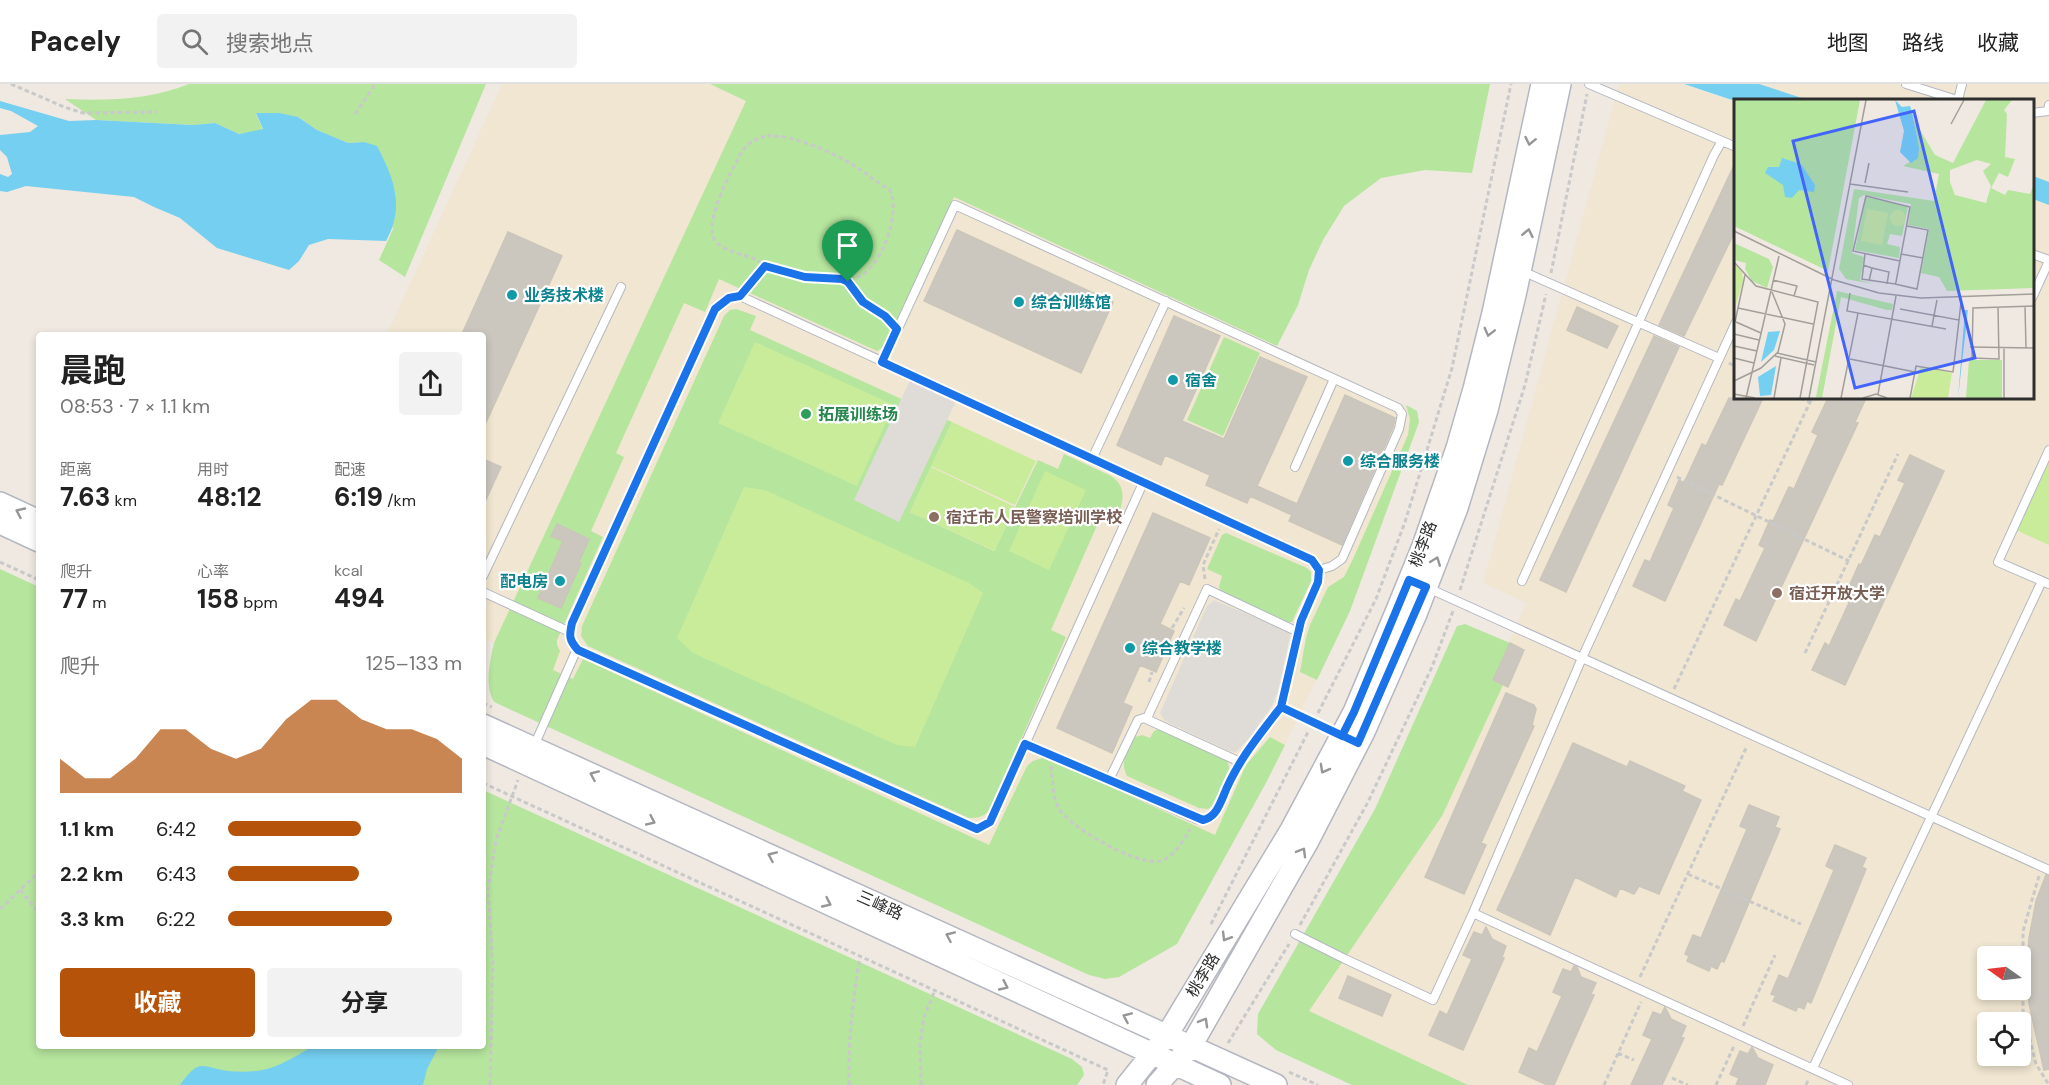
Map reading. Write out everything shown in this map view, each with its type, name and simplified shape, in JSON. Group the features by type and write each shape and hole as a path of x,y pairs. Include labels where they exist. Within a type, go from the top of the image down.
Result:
{"main road":[{"name":"桃李路","path":"1418,584 1474,389 1493,313 1542,84"},
{"name":"桃李路","path":"1157,1085 1191,1046 1308,841 1418,584 1457,508 1488,410 1560,84"},
{"path":"0,503 36,520"},
{"path":"0,523 36,540"},
{"name":"三峰路","path":"486,727 530,756 1220,1085"},
{"name":"桃李路","path":"1127,1085 1167,1035 1291,830 1350,740"},
{"name":"三峰路","path":"486,745 530,756 1276,1085"}],"lane":[{"path":"1589,84 1734,146"},
{"path":"1906,84 1955,99"},
{"path":"1958,99 1962,84"},
{"path":"2034,113 2048,111 2049,105"},
{"path":"1522,581 1722,141"},
{"path":"882,362 955,205 1398,408 1402,414 1399,429 1342,559 1332,566 1319,570"},
{"path":"2034,256 2049,261 2034,294"},
{"path":"1520,270 1719,358"},
{"path":"486,570 621,286"},
{"path":"1025,744 1196,819 1203,820 1212,817 1240,762 1281,707 1298,632 1318,582 1319,570 1312,560 1301,554 740,296 729,298 715,309 577,612 569,636 577,649 977,829 990,822 1025,744 1143,483"},
{"path":"1092,459 1166,301"},
{"path":"1295,934 1433,1000 1473,913 1582,658 1734,326"},
{"path":"1295,467 1334,379"},
{"path":"1813,1068 2045,582 1998,562 2049,450"},
{"path":"1418,584 2045,868"},
{"path":"1147,718 1207,590 1298,632"},
{"path":"486,593 570,632"},
{"path":"530,756 577,649"},
{"path":"1281,707 1350,740"},
{"path":"1109,780 1138,720 1147,718 1240,762"},
{"path":"1473,913 1848,1085"}],"path":[{"path":"11,84 83,113 157,112"},
{"path":"355,114 375,84"},
{"path":"1206,933 1376,598 1405,522 1452,368 1511,84"},
{"path":"848,282 849,279 855,279 863,274 884,249 891,225 894,202 889,189 861,170 808,144 780,136 753,139 746,145 726,181 715,209 713,238 728,250 758,260 765,266 805,277 842,279 848,282 863,302 885,316 897,329"},
{"path":"740,296 765,266"},
{"path":"1802,399 1810,402"},
{"path":"1670,698 1812,399"},
{"path":"1805,653 1898,454"},
{"path":"1667,472 1849,561"},
{"path":"1207,590 1203,566 1224,519"},
{"path":"0,562 36,579"},
{"path":"1636,987 1752,736"},
{"path":"490,1085 493,964 488,891 492,855 511,796 530,756"},
{"path":"1052,756 1050,764 1058,808 1084,832 1129,856 1147,862 1162,861 1179,846 1196,819"},
{"path":"486,784 1108,1070 1103,1085"},
{"path":"2045,868 2023,931 2023,1011 2037,1064 2049,1085"},
{"path":"1688,874 1801,924"},
{"path":"0,909 36,875"},
{"path":"20,890 36,910"},
{"path":"1716,1085 1775,955"},
{"path":"849,1085 850,1018 860,956"},
{"path":"921,1085 920,1044 924,1017 935,990"},
{"path":"1604,1085 1645,991"},
{"path":"1618,1053 1634,1060"},
{"path":"1672,1078 1688,1085"}],"shaded area":[{"name":"宿迁市人民警察培训学校","path":"502,84 710,84 1417,411 1419,422 1350,611 1267,781 1177,944 1165,950 486,639 486,332 388,332"},
{"name":"宿迁开放大学","path":"1619,84 1681,84 1734,102 1734,399 2034,399 2034,200 2049,205 2049,1085 1468,1085 1309,1011 1442,816 1493,680 1526,603 1483,583"},
{"path":"1759,84 2049,84 2049,182 2034,176 2034,99 1805,99"},
{"path":"912,376 958,397 899,522 854,500"},
{"path":"1214,600 1287,631 1290,636 1278,691 1272,706 1236,752 1229,751 1165,721 1160,713 1207,606"}],"green space":[{"path":"189,84 486,84 405,277 379,260 393,229 364,142 348,143 317,130 298,117 256,114 263,130 239,134 215,123 193,125 96,120 65,99 128,98 158,93"},
{"path":"710,84 1490,84 1472,173 1425,170 1381,178 1344,206 1323,240 1309,270 1298,305 1277,346 954,197 885,346 877,351 719,279 705,312 684,303 616,453 624,457 591,531 603,537 557,640 560,651 553,670 573,679 583,659 989,845 1027,766 1033,761 1048,758 1215,835 1246,765 1270,737 1285,745 1177,944 1119,977 1105,979 1089,975 494,702 489,681 494,643 746,101"},
{"path":"736,309 756,316 750,330 952,422 910,512 994,551 1038,460 1058,469 1064,454 1111,476 1120,485 1121,508 1116,520 1102,514 1051,630 1066,637 990,810 983,816 969,818 588,646 581,636 582,626 724,316 730,310"},
{"path":"1224,337 1260,353 1223,436 1187,420"},
{"name":"拓展训练场","path":"755,342 894,405 857,486 718,423"},
{"path":"1406,405 1417,411 1419,422 1350,611 1317,680 1300,672 1310,625 1328,587 1344,577 1408,435 1410,419"},
{"path":"952,422 1036,461 1015,505 931,466"},
{"path":"2049,455 2049,545 2016,530"},
{"path":"931,467 1015,507 995,551 910,512"},
{"path":"1045,471 1086,490 1049,570 1009,551"},
{"path":"744,487 765,490 969,583 983,593 915,747 897,745 693,653 677,638"},
{"path":"1226,533 1307,568 1311,572 1311,581 1292,622 1285,622 1221,592 1219,587 1222,576 1207,569 1222,535"},
{"path":"0,569 36,586 36,1049 486,1049 486,791 1072,1059 1082,1067 1084,1075 1077,1085 0,1085"},
{"path":"1465,624 1510,643 1493,680 1503,685 1442,816 1309,1011 1468,1085 1352,1085 1276,1050 1257,1034 1258,1014 1375,809 1457,626"},
{"path":"1159,729 1228,761 1229,769 1212,806 1208,809 1199,808 1127,776 1124,761 1135,737 1142,735 1150,738 1154,731"}],"water":[{"path":"1684,84 1759,84 1805,99 1734,99"},
{"path":"0,101 69,121 96,120 193,125 215,123 239,134 263,129 256,113 279,113 298,117 317,130 348,143 364,142 377,146 395,193 395,216 392,228 386,241 328,239 309,245 299,261 289,270 217,248 180,218 134,197 26,186 7,192 0,191 0,174 8,177 12,174 7,157 0,150 0,135 30,132 38,126 11,111 0,108"},
{"path":"2034,176 2049,182 2049,205 2034,199"},
{"path":"308,1049 437,1049 427,1069 423,1085 180,1085 192,1070 201,1066 236,1072 262,1070 295,1057"}],"building":[{"path":"1734,165 1734,233 1684,336 1659,325"},
{"name":"综合训练馆","path":"957,230 1113,302 1081,373 924,301"},
{"name":"业务技术楼","path":"508,232 562,256 486,422 486,332 463,332"},
{"path":"1577,307 1618,326 1607,348 1567,330"},
{"path":"1174,316 1220,336 1182,421 1224,439 1260,357 1307,377 1257,486 1297,504 1345,395 1395,418 1342,545 1289,521 1292,515 1250,496 1247,503 1206,485 1210,475 1165,455 1161,465 1117,445"},
{"path":"1654,336 1679,347 1566,592 1540,580"},
{"path":"1729,398 1763,399 1722,485 1719,484 1665,601 1633,586 1645,560 1650,562 1674,508 1668,505 1679,480 1684,483 1702,444 1706,446"},
{"path":"1828,399 1866,399 1855,422 1858,423 1756,641 1724,625 1736,599 1740,601 1765,548 1759,545 1770,520 1773,521 1789,487 1794,489 1818,435 1812,432"},
{"path":"1910,455 1944,471 1845,685 1812,670 1825,643 1829,646 1854,592 1848,589 1859,564 1861,565 1875,535 1880,537 1905,483 1898,480"},
{"path":"486,460 501,467 486,500"},
{"name":"综合教学楼","path":"1153,513 1210,538 1189,585 1180,581 1160,624 1174,631 1156,672 1140,665 1123,703 1132,707 1112,753 1057,728"},
{"name":"配电房","path":"557,524 589,539 561,608 538,598 563,541 551,536"},
{"path":"1510,643 1524,650 1508,687 1493,680"},
{"path":"1506,693 1534,705 1536,709 1532,725 1534,726 1481,843 1486,845 1464,894 1425,877"},
{"path":"1573,743 1627,767 1630,761 1685,786 1682,791 1701,800 1659,894 1639,886 1634,894 1620,888 1616,897 1575,877 1550,935 1497,910"},
{"path":"1749,805 1779,817 1775,827 1780,829 1724,962 1721,961 1717,969 1711,966 1709,971 1687,961 1689,956 1685,954 1693,935 1701,938 1747,829 1740,826"},
{"path":"1835,845 1866,858 1862,867 1866,869 1811,1003 1807,1001 1804,1009 1798,1006 1796,1011 1773,1001 1776,996 1771,994 1779,975 1788,979 1834,870 1826,866"},
{"path":"2046,875 2049,876 2049,1069 2044,1070 2029,1000 2031,1000 2029,938 2036,901"},
{"path":"1486,927 1492,939 1506,946 1502,957 1504,958 1463,1050 1429,1035 1440,1011 1447,1015 1472,959 1463,955 1474,932 1482,935"},
{"path":"1574,966 1577,967 1581,977 1596,983 1591,994 1594,995 1554,1085 1547,1085 1519,1072 1529,1048 1537,1052 1562,996 1553,992 1563,969 1571,972"},
{"path":"1348,976 1391,995 1382,1016 1339,998"},
{"path":"1665,1007 1671,1019 1686,1026 1681,1037 1684,1038 1662,1085 1631,1085 1652,1039 1643,1035 1653,1012 1661,1015"},
{"path":"1752,1047 1758,1058 1773,1065 1765,1085 1736,1085 1739,1078 1730,1074 1740,1051 1748,1054"}],"place":[{"name":"业务技术楼","path":"512,295"},
{"name":"综合训练馆","path":"1019,302"},
{"name":"宿舍","path":"1173,380"},
{"name":"拓展训练场","path":"806,414"},
{"name":"综合服务楼","path":"1348,461"},
{"name":"宿迁市人民警察培训学校","path":"934,517"},
{"name":"配电房","path":"560,581"},
{"name":"宿迁开放大学","path":"1777,593"},
{"name":"综合教学楼","path":"1130,648"}],"route":[{"path":"848,282 842,279 815,279 765,266 740,296 729,298 715,309 572,623 569,636 572,644 578,650 977,829 990,822 1025,744 1196,819 1207,820 1217,810 1240,762 1281,707 1358,743 1426,587 1409,580 1354,712 1342,736 1281,707 1301,621 1318,582 1319,570 1312,560 882,362 897,329 885,316 863,302 848,282"}]}
